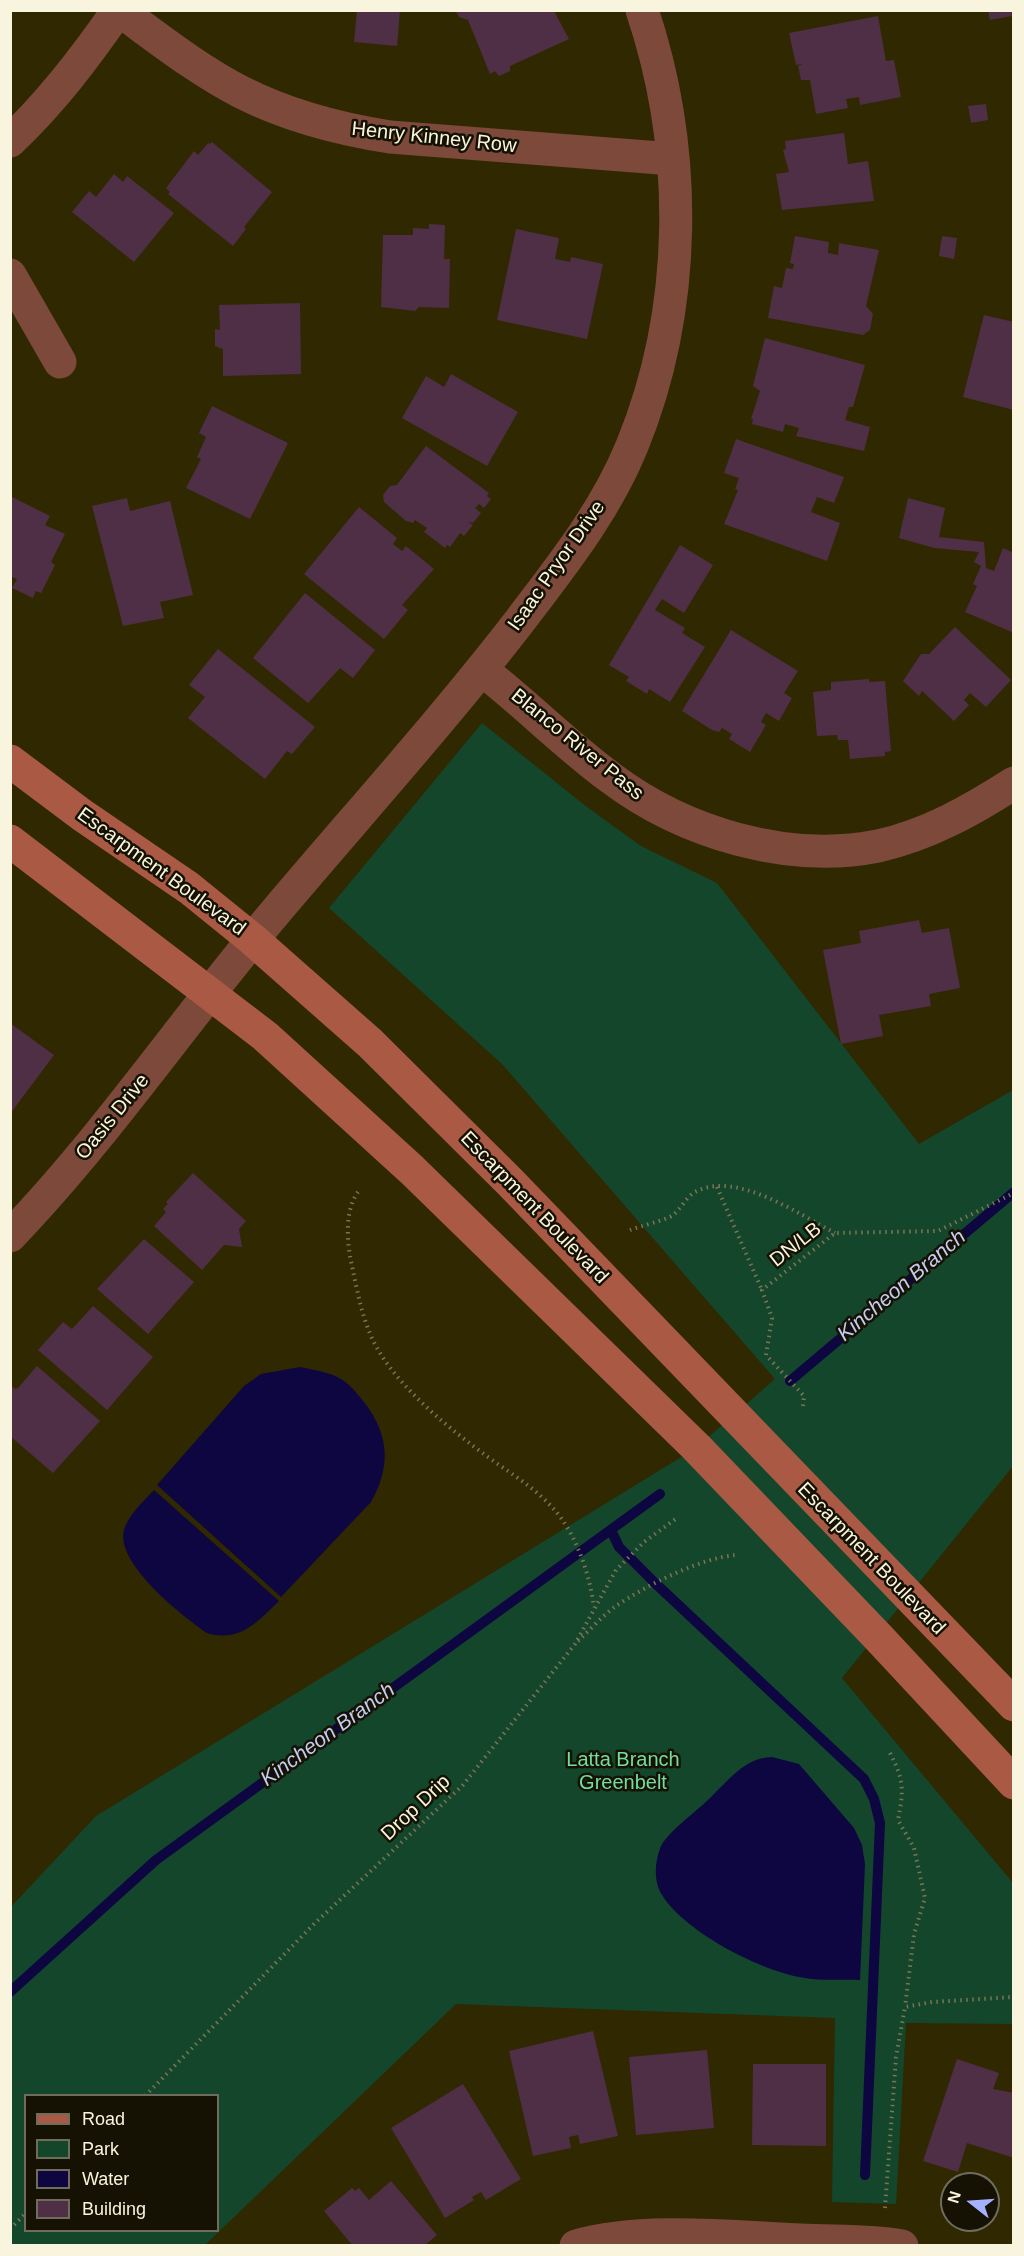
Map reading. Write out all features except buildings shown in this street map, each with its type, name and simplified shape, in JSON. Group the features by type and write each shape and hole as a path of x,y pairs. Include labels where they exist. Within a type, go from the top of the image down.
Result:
{"main road":[{"name":"Escarpment Boulevard","path":"10,761 189,888 252,939 354,1028 450,1120 1014,1705"},
{"path":"10,841 265,1036 315,1080 603,1355 791,1544 1014,1783"}],"street":[{"path":"10,141 46,107 79,66 118,10"},
{"name":"Henry Kinney Row","path":"118,10 205,72 242,93 303,118 390,137 673,159"},
{"name":"Isaac Pryor Drive","path":"209,993 252,939 482,670 572,553 607,497 631,447 646,406 667,317 677,209 667,106 654,47 642,10"},
{"path":"10,275 60,362"},
{"name":"Blanco River Pass","path":"482,670 611,778 643,799 670,815 711,832 750,842 799,849 840,850 878,846 943,824 1014,783"},
{"name":"Oasis Drive","path":"10,1236 94,1141 209,993"},
{"path":"576,2246 598,2239 631,2236 726,2237 902,2246"}],"path":[{"path":"717,1187 762,1290"},
{"path":"630,1230 653,1220 665,1220 673,1216 693,1193 717,1187 745,1187 835,1233"},
{"path":"358,1192 352,1200 348,1245 360,1304 379,1352 414,1395 486,1456 535,1489 562,1519 590,1578 594,1607"},
{"name":"DN/LB","path":"803,1406 804,1396 766,1355 772,1318 762,1290 835,1233 938,1231 1014,1193"},
{"name":"Drop Drip","path":"147,2094 315,1923 463,1785 575,1644 616,1570 644,1542 677,1518"},
{"path":"575,1644 614,1607 635,1594 706,1562 737,1556"},
{"path":"885,2211 896,2057 914,1934 925,1898 914,1848 898,1820 903,1798 902,1777 890,1753"},
{"path":"905,2007 932,2002 1014,1997"},
{"path":"10,2229 24,2216"}],"green space":[{"name":"Latta Branch Greenbelt","path":"482,723 587,807 641,846 717,883 919,1144 1013,1090 1013,1466 842,1678 1013,1883 1013,2024 906,2023 896,2204 832,2202 835,2018 456,2004 219,2232 219,2094 24,2094 24,2232 219,2232 205,2245 11,2245 10,1908 96,1816 696,1448 775,1379 502,1064 329,908"}],"water":[{"path":"300,1367 336,1377 349,1385 375,1418 385,1454 382,1478 371,1502 281,1597 157,1485 244,1386 261,1374"},
{"path":"154,1490 279,1601 247,1629 229,1635 207,1633 167,1602 140,1573 124,1543 124,1530 137,1508"},
{"path":"772,1757 799,1764 854,1828 862,1845 865,1864 860,1980 805,1978 768,1968 747,1959 688,1923 673,1909 659,1889 656,1864 665,1840 738,1771 753,1761"}],"waterway":[{"name":"Kincheon Branch","path":"790,1381 1014,1192"},
{"name":"Kincheon Branch","path":"10,1992 156,1860 660,1494"},
{"path":"611,1530 619,1547 656,1584 864,1779 874,1799 880,1823 865,2175"}]}
